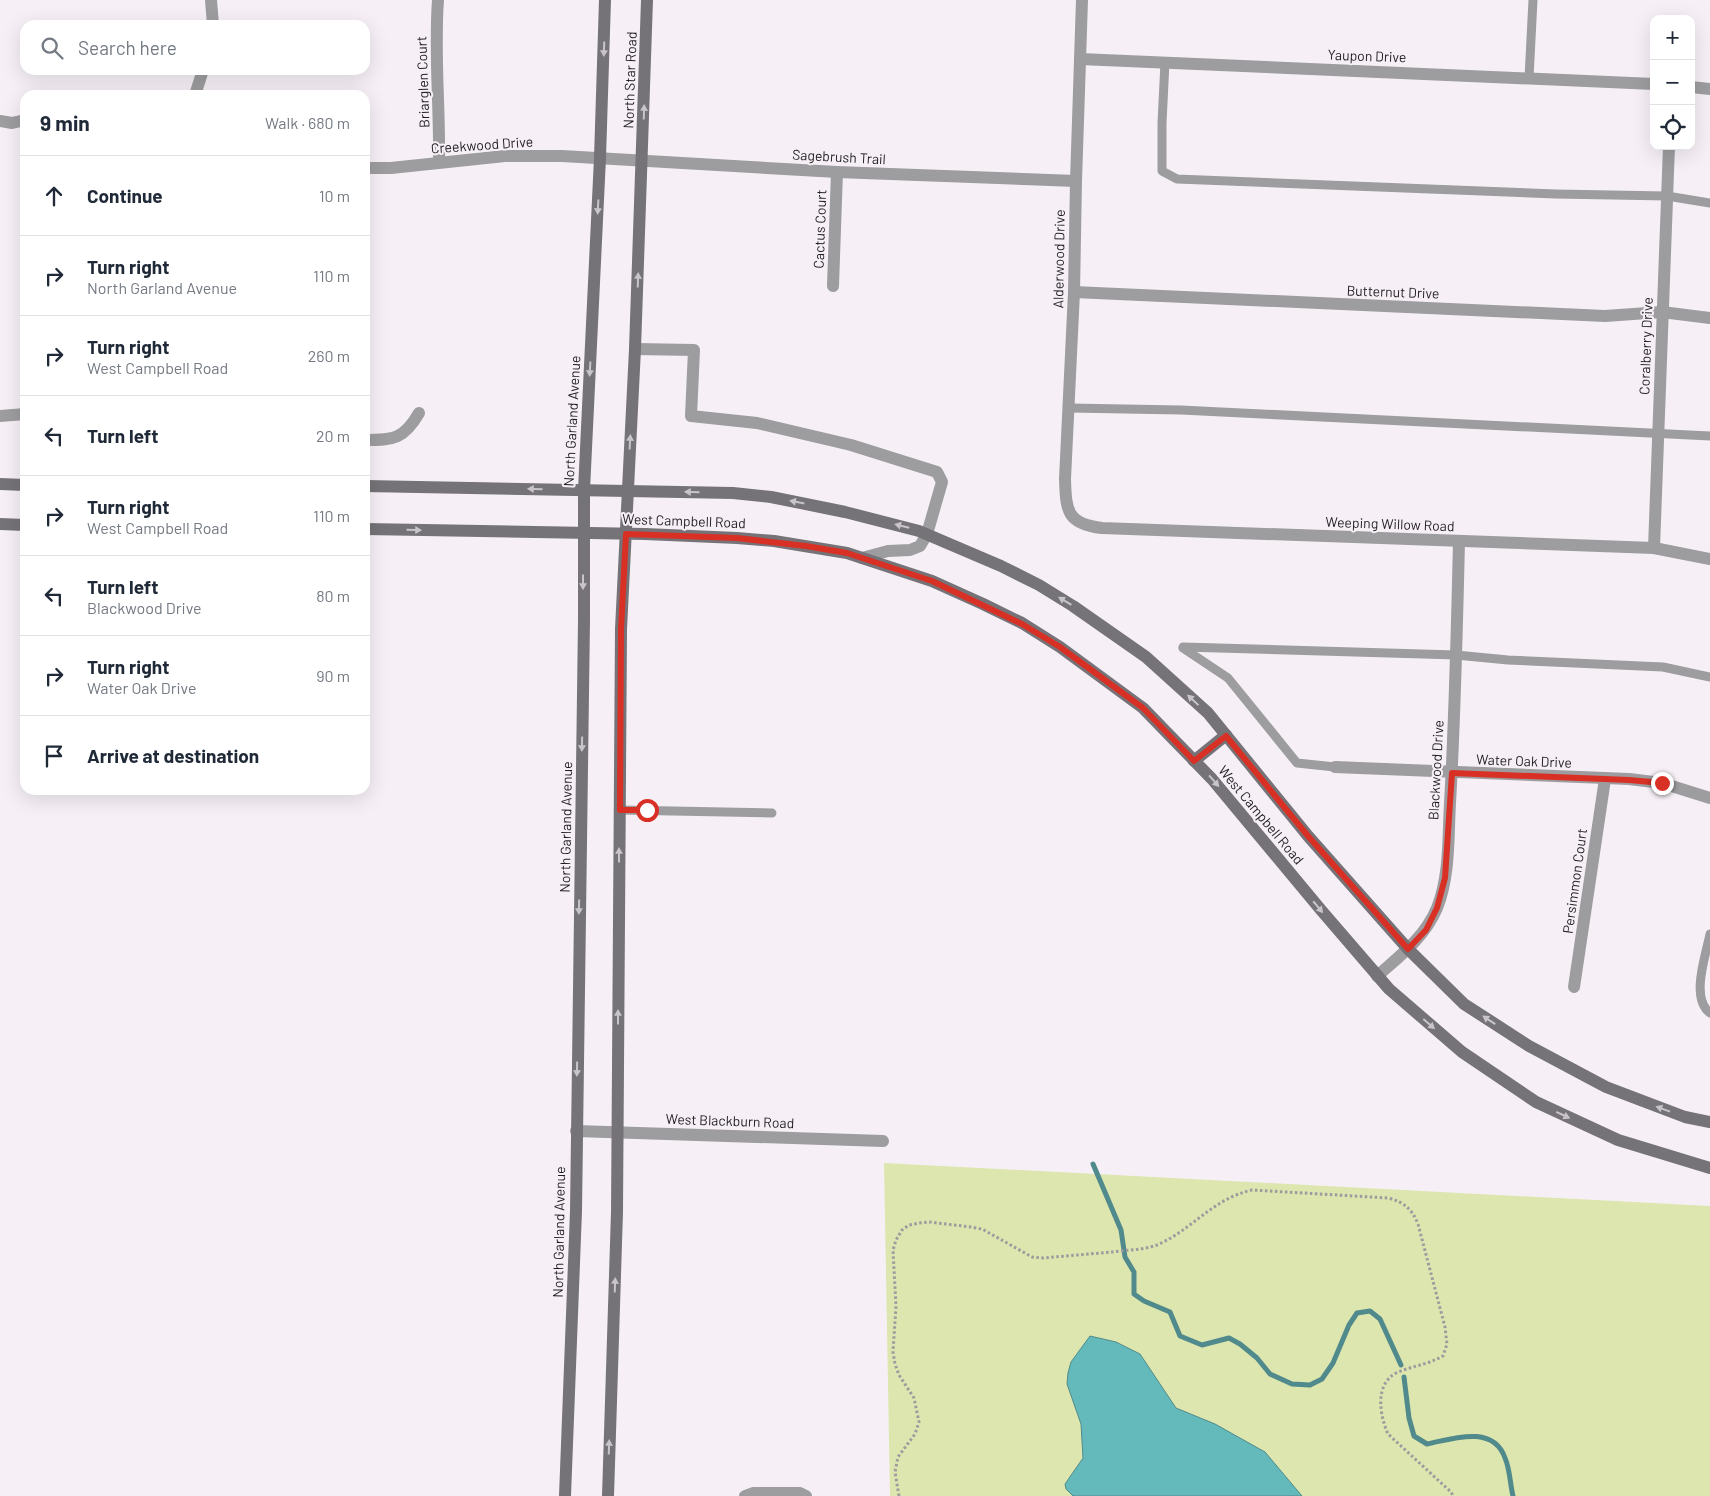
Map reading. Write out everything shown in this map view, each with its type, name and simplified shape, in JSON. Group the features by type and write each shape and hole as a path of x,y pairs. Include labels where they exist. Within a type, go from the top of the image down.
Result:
{"main road":[{"name":"North Star Road","path":"600,158 605,0"},
{"name":"North Star Road","path":"642,161 647,0"},
{"name":"North Garland Avenue","path":"565,1496 576,1211 584,490 600,158"},
{"path":"608,1496 618,1212 621,629 642,161"},
{"path":"0,484 20,485"},
{"name":"West Campbell Road","path":"370,486 733,493 771,497 845,512 927,534 1001,566 1074,606 1146,657 1208,713 1308,836 1408,949 1464,1004 1530,1046 1606,1087 1685,1117 1710,1122"},
{"path":"0,524 20,525"},
{"name":"West Campbell Road","path":"370,529 626,534 755,540 847,553 932,581 1022,624 1060,647 1143,708 1212,779 1388,989 1462,1052 1536,1102 1618,1140 1710,1168"},
{"path":"1194,761 1226,736"}],"street":[{"path":"211,0 213,20"},
{"name":"Briarglen Court","path":"438,0 436,32 440,118 439,162"},
{"name":"Alderwood Drive","path":"1072,517 1066,496 1065,479 1074,292 1082,0"},
{"name":"Yaupon Drive","path":"1080,59 1650,84"},
{"path":"197,90 201,75"},
{"path":"1695,87 1710,89"},
{"path":"0,121 12,123 20,121"},
{"name":"Coralberry Drive","path":"1654,548 1669,150"},
{"name":"Creekwood Drive","path":"370,168 391,168 505,156 600,158"},
{"name":"Sagebrush Trail","path":"600,158 837,172 1076,181"},
{"name":"Cactus Court","path":"833,286 837,172"},
{"name":"Butternut Drive","path":"1074,292 1604,316 1662,312 1710,318"},
{"path":"635,349 694,350 691,416 757,423 851,445 937,472 942,482 927,534 920,546 910,550 888,551 862,558"},
{"path":"370,440 382,440 402,435 420,413"},
{"path":"0,416 20,414"},
{"name":"Weeping Willow Road","path":"1072,517 1084,526 1102,528 1654,548 1710,558"},
{"name":"Blackwood Drive","path":"1377,976 1408,949 1426,930 1437,908 1445,878 1452,773 1458,542"},
{"name":"Water Oak Drive","path":"1335,767 1629,780 1662,783 1710,798"},
{"name":"Persimmon Court","path":"1574,987 1606,779"},
{"name":"West Blackburn Road","path":"576,1131 883,1141"},
{"path":"745,1496 753,1493 800,1494 806,1496"}],"lane":[{"path":"1529,78 1534,0"},
{"path":"1165,62 1162,171 1177,179 1527,193 1667,196 1710,203"},
{"path":"1069,408 1191,411 1710,436"},
{"path":"1335,767 1297,763 1228,678 1183,648 1456,655 1508,660 1663,667 1710,677"},
{"path":"620,810 772,812"},
{"path":"1710,934 1700,988 1704,1008 1710,1013"}],"path":[{"path":"899,1496 895,1472 898,1457 915,1434 919,1422 914,1398 894,1364 896,1306 893,1250 902,1230 909,1225 929,1222 971,1226 982,1229 1027,1255 1043,1258 1131,1250 1156,1245 1171,1238 1216,1205 1239,1193 1252,1190 1388,1198 1403,1203 1414,1214 1445,1327 1447,1344 1443,1356 1432,1362 1396,1374 1388,1380 1382,1391 1381,1411 1383,1423 1388,1434 1451,1492 1453,1496"}],"green space":[{"path":"884,1163 1710,1206 1710,1496 890,1496"}],"water":[{"path":"1090,1336 1116,1342 1140,1354 1176,1408 1215,1424 1265,1452 1302,1496 1073,1496 1066,1489 1065,1484 1083,1458 1081,1424 1067,1384 1068,1373 1071,1362"}],"waterway":[{"path":"1093,1164 1121,1230 1125,1257 1134,1272 1134,1294 1144,1301 1170,1312 1180,1336 1202,1345 1229,1338 1240,1344 1257,1358 1270,1374 1292,1384 1310,1385 1322,1379 1333,1363 1349,1325 1357,1313 1370,1311 1380,1319 1401,1365"},
{"path":"1404,1377 1409,1418 1414,1436 1427,1444 1471,1436 1482,1437 1491,1441 1499,1447 1505,1458 1513,1496"}],"route":[{"path":"647,810 620,810 621,629 626,534 737,538 847,553 932,581 1022,624 1060,647 1143,708 1194,761 1226,736 1308,836 1408,949 1426,930 1437,908 1445,878 1452,773 1662,783"}]}
